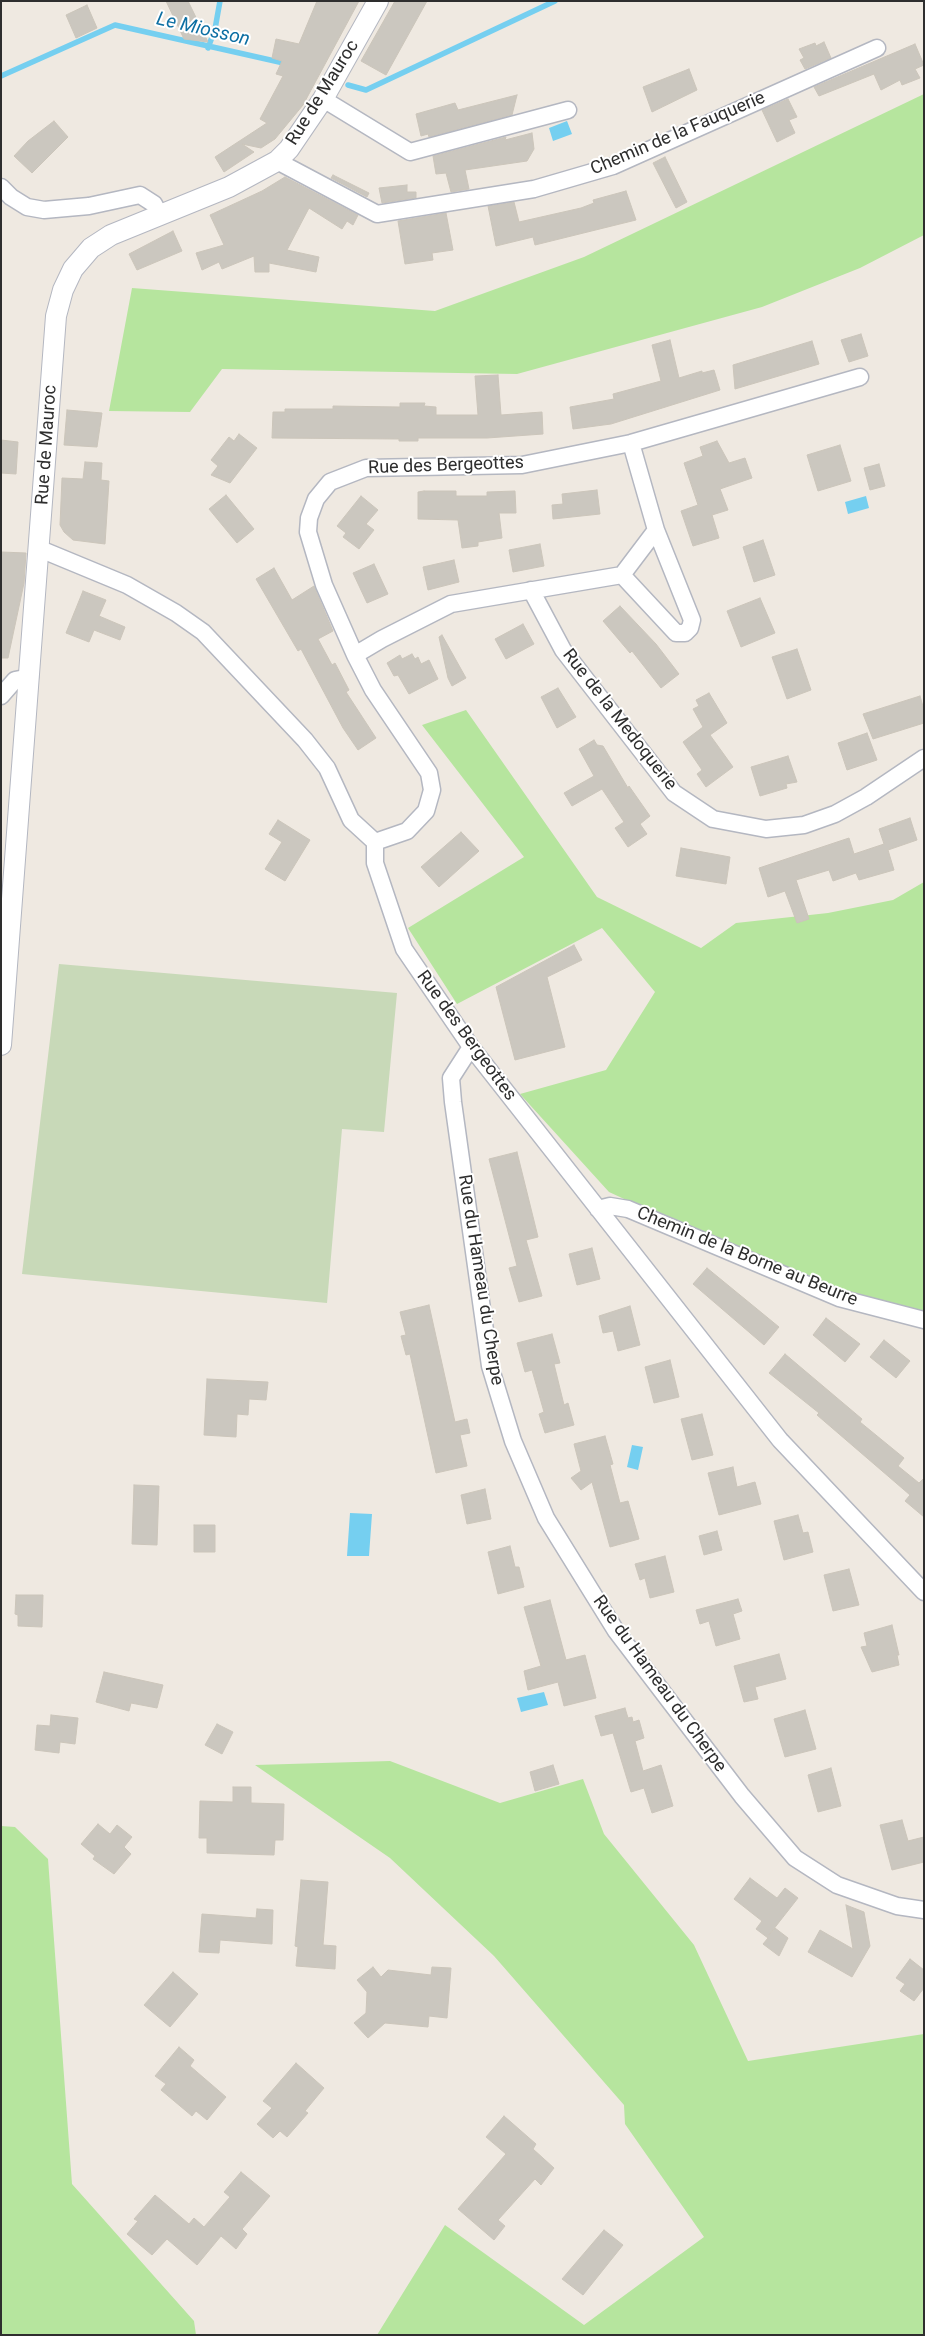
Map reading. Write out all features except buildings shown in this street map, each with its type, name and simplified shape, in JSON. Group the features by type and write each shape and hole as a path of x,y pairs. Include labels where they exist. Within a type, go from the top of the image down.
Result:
{"street":[{"name":"Rue de Mauroc","path":"1,1046 56,316 63,290 73,269 91,248 111,235 229,187 277,161 294,142 323,99 378,1"},
{"name":"Chemin de la Fauquerie","path":"277,161 377,214 534,189 613,166 877,48"},
{"path":"323,99 410,152 568,110"},
{"path":"1,187 11,198 27,207 44,210 88,206 140,195 154,204 160,215"},
{"name":"Rue des Bergeottes","path":"598,1209 471,1047 404,949 375,863 375,842 407,831 426,811 432,790 429,773 373,690 355,655 324,585 308,532 309,518 316,498 330,482 366,468 522,465 630,443 860,377"},
{"path":"622,575 676,634 685,634 690,628 692,620 656,530 630,443"},
{"path":"355,655 451,604 622,575 656,530"},
{"path":"40,548 127,585 176,613 203,632 305,740 327,768 352,820 375,842"},
{"name":"Rue de la Medoquerie","path":"531,590 563,650 674,793 713,819 766,829 804,825 835,814 850,806 924,758"},
{"path":"1,696 15,680 30,677"},
{"name":"Rue du Hameau du Cherpe","path":"471,1047 452,1078 453,1102 490,1366 513,1441 546,1518 616,1631 742,1796 795,1858 837,1885 897,1906 924,1910"},
{"name":"Chemin de la Borne au Beurre","path":"598,1209 610,1206 628,1209 839,1298 924,1320"},
{"path":"598,1209 780,1440 924,1592"}],"green space":[{"path":"924,94 924,235 860,268 762,307 517,374 222,369 190,412 109,411 132,288 435,311 584,257"},
{"path":"466,710 597,897 701,948 736,923 828,913 893,900 924,882 924,1320 839,1298 609,1192 520,1094 606,1070 655,992 602,928 457,1004 408,928 524,857 422,725"},
{"path":"59,964 397,993 384,1132 342,1129 327,1303 22,1274"},
{"path":"390,1761 500,1803 583,1779 604,1834 694,1945 748,2061 924,2034 924,2335 377,2335 445,2225 584,2325 704,2237 625,2124 624,2105 494,1956 390,1858 255,1765"},
{"path":"1,1826 15,1827 48,1859 72,2184 194,2321 196,2335 1,2335"}],"water":[{"path":"567,121 572,134 553,141 549,128"},
{"path":"866,496 869,508 848,514 845,502"},
{"path":"632,1445 643,1447 638,1470 627,1467"},
{"path":"350,1513 372,1514 369,1556 347,1556"},
{"path":"544,1692 548,1705 521,1712 517,1698"}],"waterway":[{"path":"208,48 215,29 220,1"},
{"name":"Le Miosson","path":"348,85 366,90 555,1"},
{"name":"Le Miosson","path":"1,76 115,25 288,64"}]}
